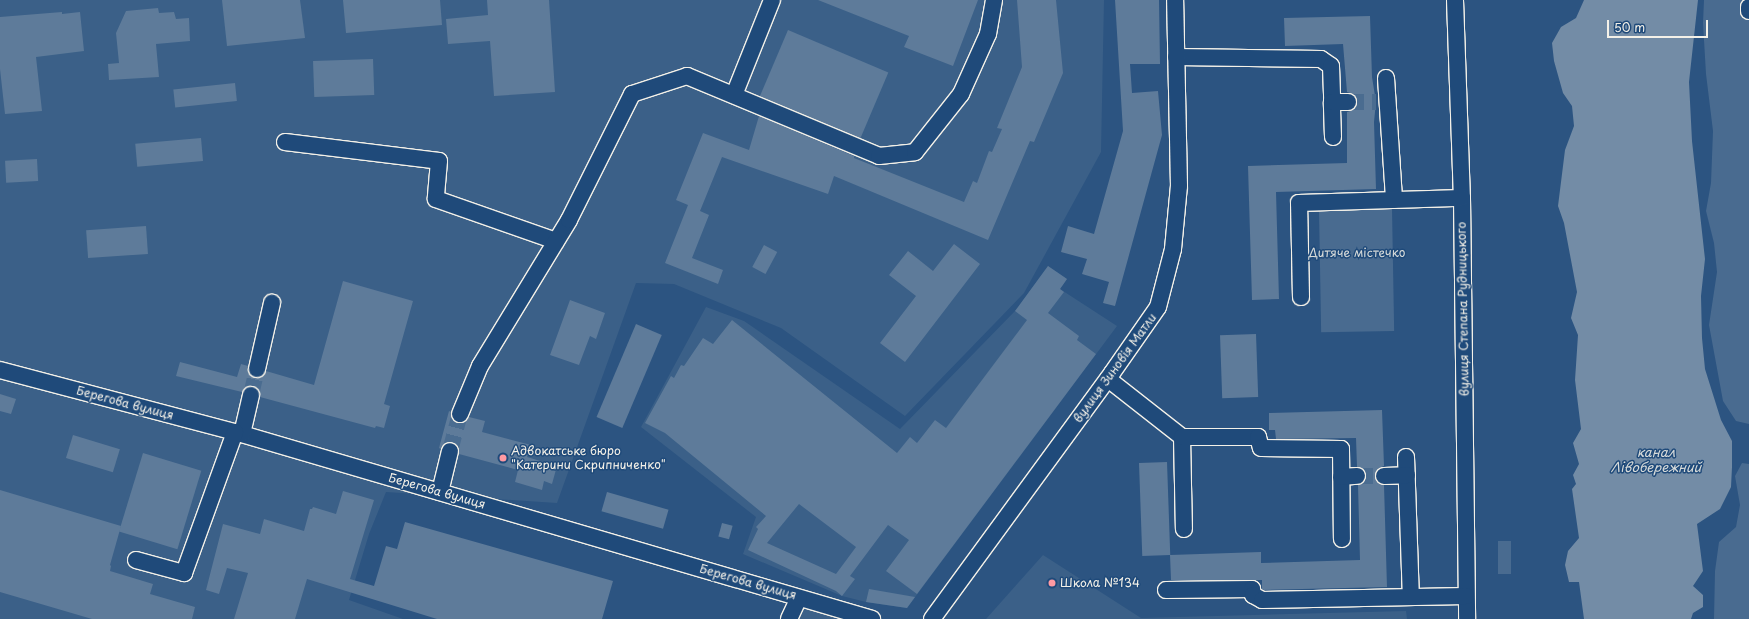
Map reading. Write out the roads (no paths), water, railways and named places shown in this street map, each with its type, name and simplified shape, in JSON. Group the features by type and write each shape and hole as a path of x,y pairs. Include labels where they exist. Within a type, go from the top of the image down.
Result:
{"street":[{"path":"734,95 772,0"},
{"path":"460,414 480,366 569,220 632,94 687,76 879,156 915,152 961,94 988,34 994,0"},
{"name":"вулиця Зиновія Матли","path":"932,619 1108,379 1158,308 1173,249 1179,186 1175,0"},
{"name":"вулиця Степана Рудницького","path":"1455,0 1462,198 1467,619"},
{"path":"1176,57 1321,60 1331,66 1340,102 1333,136"},
{"path":"1386,78 1382,102 1394,200"},
{"path":"285,142 440,161 436,199 556,241"},
{"path":"1301,297 1299,203 1462,198"},
{"path":"257,368 272,303"},
{"name":"Берегова вулиця","path":"0,370 238,433 872,619"},
{"path":"1108,379 1182,438 1258,436 1261,448 1341,449 1349,477 1342,539"},
{"path":"136,560 184,573 238,433 251,395"},
{"path":"1182,438 1184,529"},
{"path":"440,492 450,451"},
{"path":"1406,457 1411,597"},
{"path":"1384,476 1407,475"},
{"path":"1166,590 1252,589 1253,595 1262,600 1466,596"},
{"path":"789,619 799,598"}],"water":[{"name":"канал Лівобережний","path":"1584,0 1698,0 1689,82 1692,141 1705,259 1701,296 1702,338 1705,369 1721,420 1732,441 1732,467 1731,487 1720,509 1697,524 1703,571 1693,586 1703,595 1703,607 1693,613 1691,619 1584,619 1579,582 1569,582 1565,565 1568,551 1579,538 1572,489 1576,484 1573,475 1579,464 1573,443 1581,429 1575,380 1578,335 1571,318 1577,292 1564,223 1558,206 1565,150 1574,126 1572,106 1563,93 1554,61 1552,43 1561,27 1576,18"}],"tunnel":[{"path":"1348,102 1376,102"},
{"path":"251,395 257,369"},
{"path":"450,451 460,414"},
{"path":"1357,476 1384,476"}],"place":[{"name":"Адвокатське бюро \"Катерини Скрипниченко\"","path":"503,458"},
{"name":"Школа №134","path":"1052,583"}],"park label":[{"name":"Дитяче містечко","path":"1357,253"}]}
